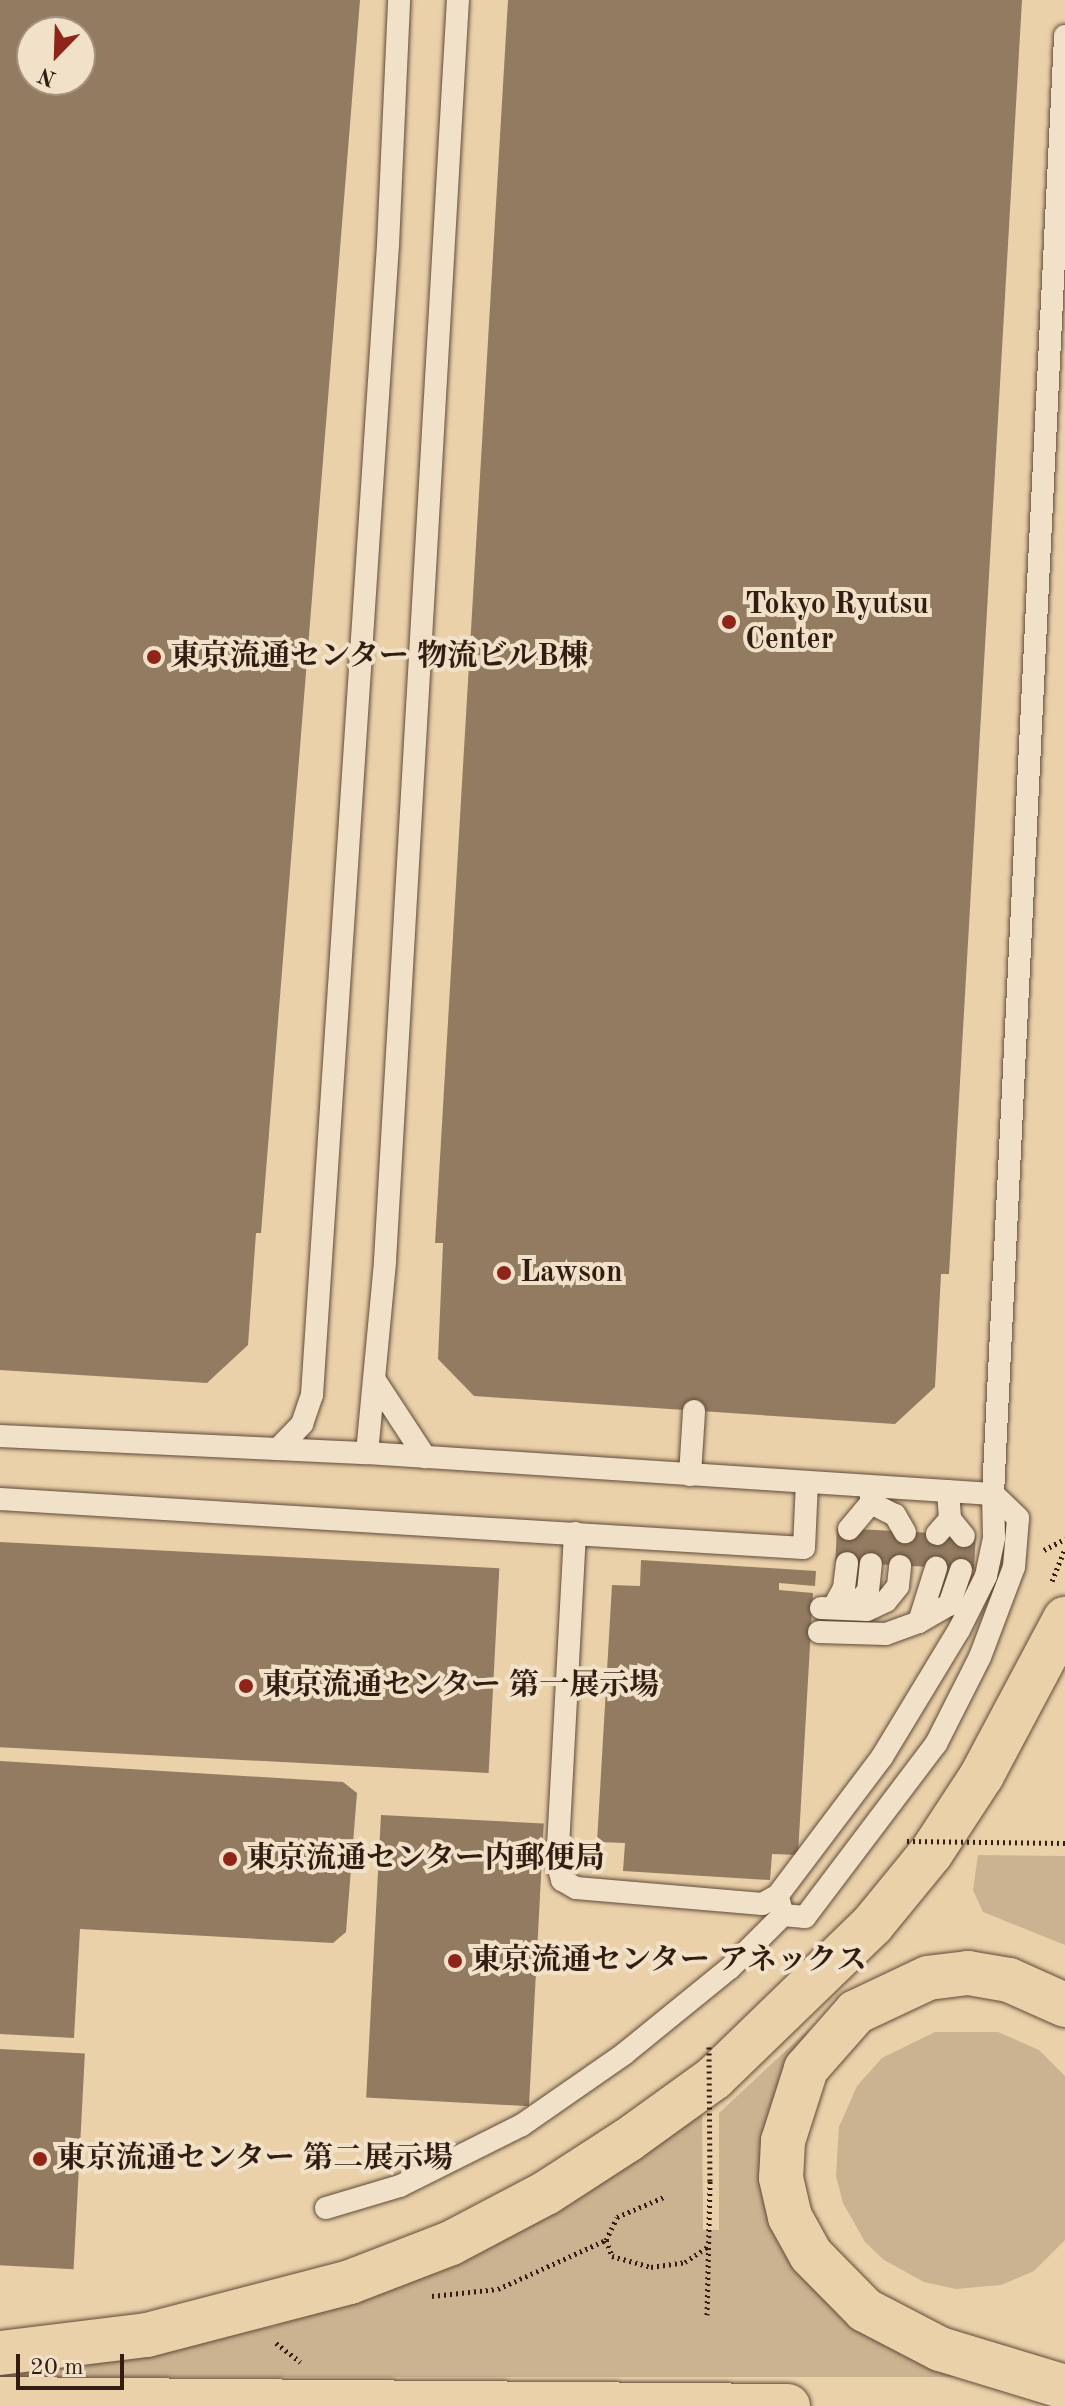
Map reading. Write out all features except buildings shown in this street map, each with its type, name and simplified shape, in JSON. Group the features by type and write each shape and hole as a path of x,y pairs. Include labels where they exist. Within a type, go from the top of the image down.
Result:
{"main road":[{"path":"0,2353 147,2335 350,2282 451,2243 546,2193 628,2140 714,2078 872,1925 931,1853 982,1775 1065,1619"},
{"path":"1047,2382 901,2332 838,2286 811,2255 790,2217 781,2178 783,2141 806,2069 828,2038 856,2012 889,1992 928,1978 968,1973 1009,1980 1065,2005"},
{"path":"0,2399 788,2406"}],"lane":[{"path":"278,1449 302,1424 312,1395 388,245 399,0"},
{"path":"367,1453 376,1382 458,0"},
{"path":"326,2208 400,2186 522,2125 624,2054 730,1968 780,1905 882,1757 959,1630 986,1576 994,1537 993,1494 1065,36"},
{"path":"376,1382 425,1457"},
{"path":"690,1475 694,1411"},
{"path":"0,1436 367,1453 807,1482 871,1495 948,1491 993,1494 1018,1518 1014,1567 974,1669 936,1744 902,1795 805,1917 780,1905 576,1888 562,1880 557,1862 575,1533"},
{"path":"0,1499 804,1548 807,1482"},
{"path":"948,1491 950,1529"},
{"path":"849,1529 871,1495"},
{"path":"871,1495 875,1530"},
{"path":"871,1495 895,1515 905,1532"},
{"path":"836,1608 844,1588 847,1563"},
{"path":"836,1608 868,1591 871,1564"},
{"path":"836,1608 867,1610 886,1601 898,1586 900,1566"},
{"path":"919,1622 936,1568"},
{"path":"819,1632 886,1634 919,1622 949,1605 961,1570"}],"path":[{"path":"907,1841 1065,1843"},
{"path":"707,2315 711,2230 709,2047"},
{"path":"418,2298 498,2289 606,2240 617,2217 664,2197"},
{"path":"606,2240 612,2256 651,2267 685,2262 709,2246"},
{"path":"275,2342 301,2363"}],"shaded area":[{"path":"978,1855 1065,1856 1065,1945 983,1912 973,1890"},
{"path":"810,2028 794,2057 785,2232 976,2377 2,2377 4,2370 110,2357 275,2326 702,2107 703,2230 719,2230 719,2113"},
{"path":"935,2032 998,2032 1039,2050 1065,2076 1065,2240 1034,2271 1001,2285 956,2289 924,2282 884,2260 865,2242 843,2203 836,2176 839,2127 857,2086 882,2058"}],"place":[{"name":"Tokyo Ryutsu Center","path":"729,622"},
{"name":"東京流通センター 物流ビルB棟","path":"154,657"},
{"name":"Lawson","path":"504,1273"},
{"name":"東京流通センター 第一展示場","path":"246,1686"},
{"name":"東京流通センター内郵便局","path":"230,1859"},
{"name":"東京流通センター アネックス","path":"455,1961"},
{"name":"東京流通センター 第二展示場","path":"40,2159"}]}
